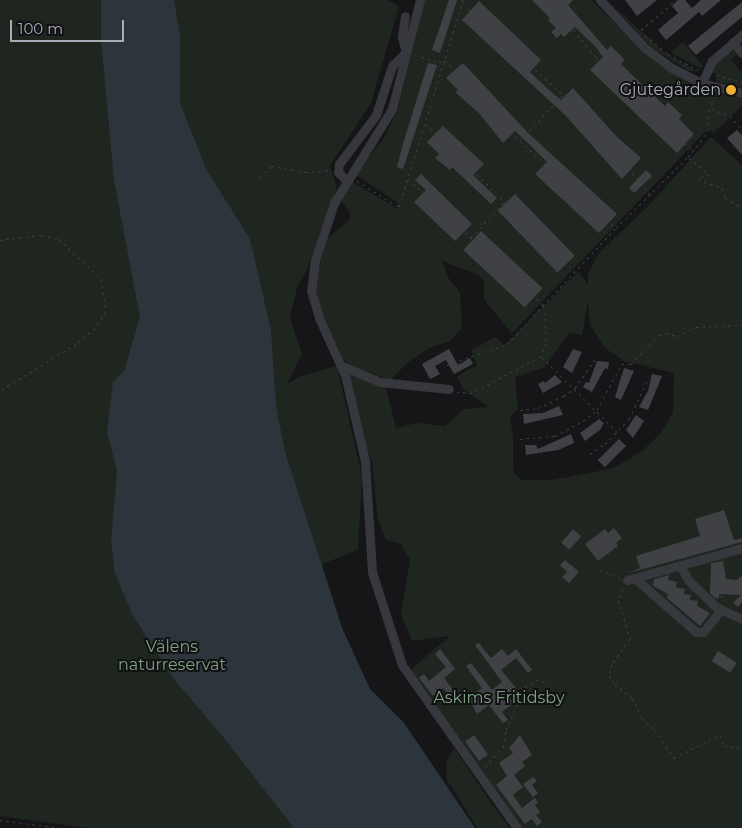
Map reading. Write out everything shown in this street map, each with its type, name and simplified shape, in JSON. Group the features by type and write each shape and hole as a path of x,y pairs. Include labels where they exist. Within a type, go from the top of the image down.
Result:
{"street":[{"path":"601,0 656,57 702,83 742,93"},
{"path":"417,1 388,119 347,178 326,225 311,285 319,318 342,366 365,461 372,572 396,648 410,679 517,828"},
{"path":"405,16 402,32 406,52"},
{"path":"702,83 712,61 742,35"},
{"path":"733,42 742,53"},
{"path":"347,178 338,168 376,115 392,66 395,60 406,52"},
{"path":"342,366 380,382 449,389"},
{"path":"627,580 637,580 742,548"},
{"path":"680,566 689,581 721,610 742,617"},
{"path":"637,580 696,632 703,632 721,610"}],"path":[{"path":"347,178 399,207 463,0"},
{"path":"548,0 596,57 692,151"},
{"path":"640,31 676,0"},
{"path":"462,3 563,95 652,195"},
{"path":"634,24 668,54 705,73 742,82"},
{"path":"406,52 440,62 445,60"},
{"path":"445,60 520,141 616,228"},
{"path":"447,365 508,344 616,228 652,195 688,157 710,127 708,113 712,109 715,75"},
{"path":"520,141 563,95"},
{"path":"712,109 730,116 742,129"},
{"path":"425,123 505,200 574,272"},
{"path":"688,157 709,174 698,179 722,188 725,198 742,208"},
{"path":"260,177 272,166 306,172 338,168"},
{"path":"408,178 543,305 547,329 545,350 541,356 472,392 449,389"},
{"path":"471,238 505,200"},
{"path":"0,240 42,235 59,239 101,279 106,312 95,328 76,344 0,391"},
{"path":"520,439 555,436 597,410 622,364 631,364 648,342 659,335 666,333 677,336 696,327 742,325"},
{"path":"541,356 617,432"},
{"path":"520,410 550,404 575,388 597,357"},
{"path":"590,454 617,432 639,401 649,376"},
{"path":"709,557 723,598 721,610"},
{"path":"600,570 627,580 618,600 630,639 612,664 609,675 632,698 642,718 655,730 674,758 720,735 724,746 742,748"},
{"path":"479,775 504,747 506,730 525,687 536,680 550,683"},
{"path":"0,820 61,828"}],"green space":[{"name":"Välens naturreservat","path":"0,0 387,0 399,6 371,103 330,166 337,187 309,265 297,288 290,318 302,354 287,384 301,376 337,366 362,477 358,550 322,564 342,628 370,689 404,723 475,828 87,828 0,816"},
{"path":"425,0 591,0 657,63 701,88 742,98 742,106 714,133 708,129 512,333 484,300 484,280 479,275 442,261 449,279 460,292 462,328 450,341 429,348 407,363 391,380 351,366 344,360 321,314 315,292 316,277 327,239 350,219 350,213 340,199 348,183 353,182 398,209 398,203 355,174 384,138 398,109"},
{"path":"609,2 666,54 699,72 687,70 651,47"},
{"path":"683,42 703,66 700,68 671,53"},
{"path":"732,49 737,54 731,60 742,73 742,88 716,82 717,74 709,72 710,67"},
{"name":"Askims Fritidsby","path":"711,137 742,165 742,828 522,828 408,672 450,636 412,641 401,614 410,560 401,544 386,540 378,520 372,461 366,449 348,374 385,385 396,428 417,423 445,426 464,409 489,407 463,389 457,376 477,365 471,350 496,337 504,346 578,272 588,284 588,275 598,254 647,207","holes":["588,301 590,325 605,348 624,361 674,373 673,413 660,434 642,451 614,468 553,480 521,480 513,471 513,437 510,417 518,409 515,377 545,367 569,333 582,335"]},
{"path":"454,748 510,828 477,828 447,780 446,761"}],"shaded area":[{"path":"101,0 174,0 180,36 180,103 207,171 250,239 271,330 276,407 285,452 342,628 370,689 404,723 475,828 294,828 220,733 173,678 132,614 115,573 111,542 117,470 107,433 113,382 124,371 140,317 114,180 101,39"}],"building":[{"path":"449,0 457,0 440,53 432,50"},
{"path":"532,0 573,0 568,5 607,50 611,46 625,60 621,64 630,73 665,106 668,102 682,115 679,119 694,134 677,153 590,70 603,57 594,45 575,27 564,37 561,34 557,38 551,32 556,28 548,20 550,18"},
{"path":"625,0 657,0 637,16"},
{"path":"678,0 685,0 692,8 701,0 721,0 702,16 699,12 666,40 658,30 678,13 672,6"},
{"path":"479,1 541,60 530,72 561,100 573,88 617,137 641,158 622,179 566,116 462,20"},
{"path":"742,2 742,17 696,55 688,46"},
{"path":"428,63 437,65 403,169 397,167"},
{"path":"463,63 528,133 617,214 599,233 535,174 547,162 529,144 515,131 503,143 479,113 455,92 458,90 446,78"},
{"path":"443,126 484,164 473,175 497,198 491,204 452,167 450,170 435,158 439,154 427,142"},
{"path":"737,130 742,135 742,155 727,138"},
{"path":"646,170 652,176 634,193 629,188"},
{"path":"421,174 472,224 455,241 414,202 426,190 415,180"},
{"path":"515,194 575,256 557,273 498,211"},
{"path":"481,231 542,288 525,307 463,250"},
{"path":"449,349 458,365 470,358 473,364 454,374 446,360 435,366 440,374 430,379 422,364"},
{"path":"573,349 582,352 572,373 563,367"},
{"path":"597,361 609,362 608,369 605,368 592,392 583,387 586,382 589,383"},
{"path":"624,368 634,371 621,400 615,397"},
{"path":"652,374 662,376 648,410 639,407 648,391"},
{"path":"555,375 562,382 543,393 538,384 544,381 545,383"},
{"path":"559,406 563,415 524,424 523,414 543,413"},
{"path":"636,415 644,421 633,438 626,430"},
{"path":"599,419 604,423 600,430 585,441 580,433"},
{"path":"571,434 574,443 558,450 526,455 525,445 536,445 538,449"},
{"path":"619,439 626,446 605,467 598,460"},
{"path":"724,510 734,540 742,538 742,542 629,573 640,568 636,556 700,536 695,519"},
{"path":"614,528 622,538 616,543 618,546 598,561 585,544 605,529 608,533"},
{"path":"573,529 581,536 569,550 561,543"},
{"path":"565,560 579,572 569,583 562,577 567,572 560,565"},
{"path":"723,561 726,579 737,580 742,575 742,602 738,607 733,603 741,595 719,594 719,598 715,598 710,593 711,563"},
{"path":"669,575 668,580 677,582 676,587 685,589 684,594 691,595 690,600 698,601 697,606 710,613 700,626 667,598 668,594 653,586 654,579"},
{"path":"479,643 491,658 502,649 508,656 516,649 532,670 528,673 516,658 501,670 517,689 508,696 514,703 502,712 508,720 503,723 489,705 477,714 469,698 482,688 466,666 471,663 492,690 502,682 475,645"},
{"path":"440,649 455,669 444,678 455,692 450,696 443,688 433,696 419,678 424,674 429,681 446,667 435,654"},
{"path":"718,651 737,663 730,673 712,661"},
{"path":"474,735 488,754 479,761 465,741"},
{"path":"520,735 532,755 522,762 525,766 514,775 523,787 513,795 522,808 535,798 538,803 535,805 540,812 536,815 542,822 537,826 532,819 525,824 496,785 507,776 499,763 513,753 509,748"},
{"path":"533,777 537,781 532,785 538,793 533,797 523,784"}],"place":[{"name":"Gjutegården","path":"731,90"}]}
